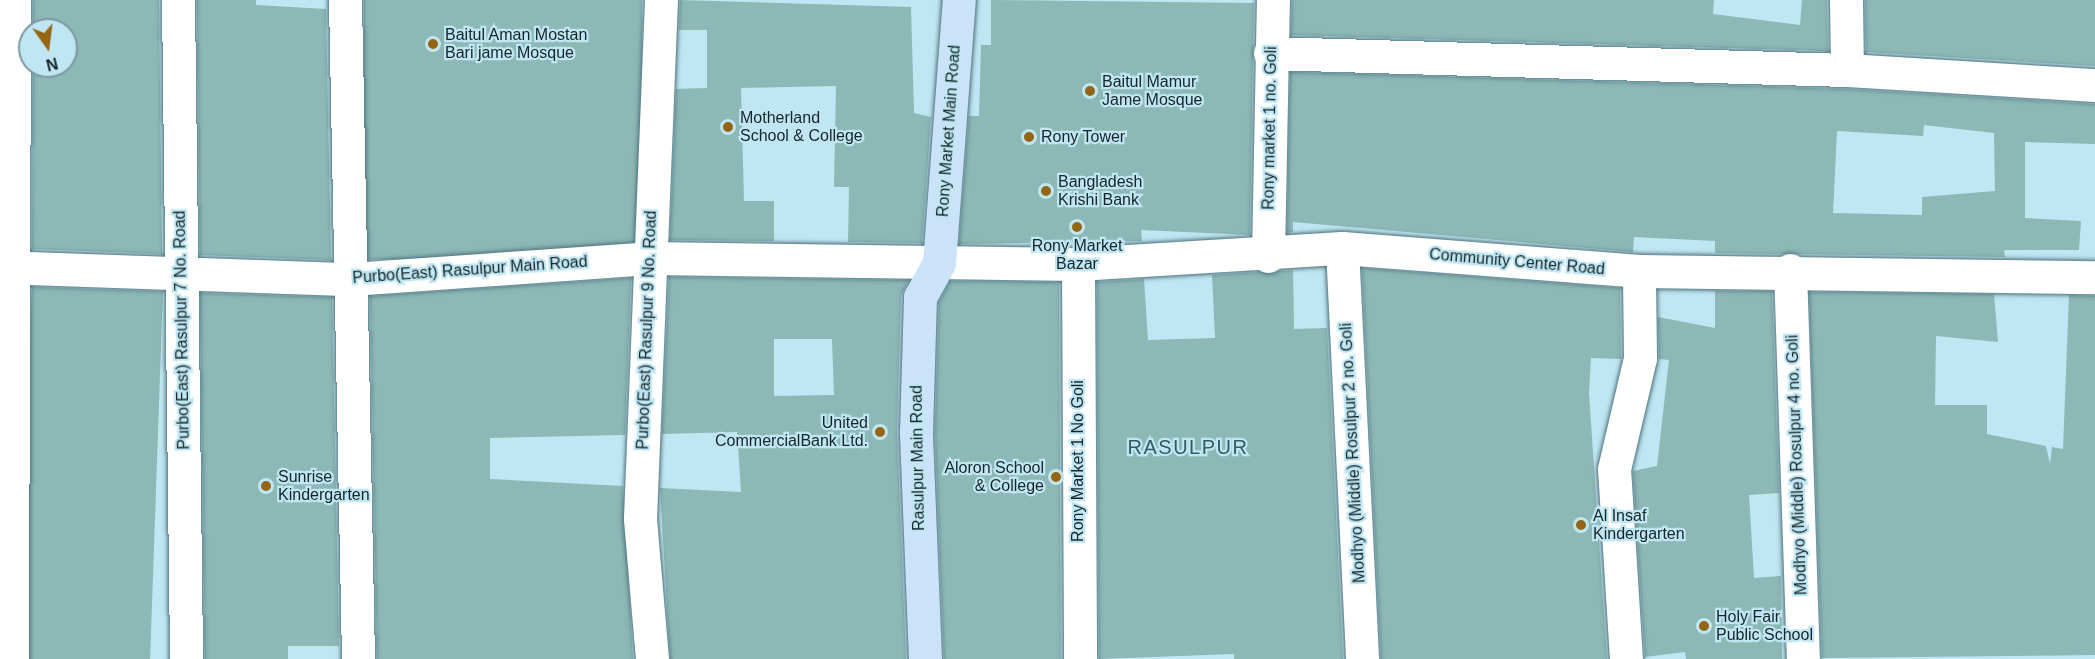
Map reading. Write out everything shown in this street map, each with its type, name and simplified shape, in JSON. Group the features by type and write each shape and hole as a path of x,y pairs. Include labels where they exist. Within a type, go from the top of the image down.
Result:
{"street":[{"path":"12,659 7,267 14,0"},
{"name":"Purbo(East) Rasulpur 7 No. Road","path":"178,0 186,659"},
{"path":"345,0 358,659"},
{"name":"Purbo(East) Rasulpur 9 No. Road","path":"652,659 640,518 661,0"},
{"name":"Rony Market Main Road","path":"939,263 959,0"},
{"name":"Rony market 1 no. Goli","path":"1268,256 1272,0"},
{"path":"1846,0 1847,70"},
{"path":"1270,53 1847,70 2095,86"},
{"name":"Community Center Road","path":"939,263 1077,264 1268,256 1342,248 1639,272 1790,270 1916,279 2095,277"},
{"name":"Modhyo (Middle) Rosulpur 2 no. Goli","path":"1342,248 1362,659"},
{"name":"Purbo(East) Rasulpur Main Road","path":"7,267 181,269 351,279 649,258 939,263"},
{"name":"Rasulpur Main Road","path":"925,659 916,432 918,325 920,297 939,263"},
{"name":"Rony Market 1 No Goli","path":"1077,264 1080,659"},
{"name":"Modhyo (Middle) Rosulpur 4 no. Goli","path":"1790,270 1803,659"},
{"path":"1626,659 1614,469 1640,358 1639,272"}],"building":[{"path":"33,0 159,0 162,254 32,249 33,78 78,78 78,18 33,18"},
{"path":"197,0 256,0 256,5 326,9 331,260 200,255"},
{"path":"364,0 642,0 642,259 364,259"},
{"path":"680,0 911,7 914,113 931,117 922,243 848,242 849,187 834,187 836,86 741,88 744,201 774,201 774,241 670,240 676,89 707,88 707,30 679,30"},
{"path":"991,0 1254,3 1250,235 1141,230 1142,241 959,244 969,116 979,116 981,45 991,45"},
{"path":"1292,0 1714,0 1713,14 1800,25 1802,0 1827,0 1828,51 1291,35"},
{"path":"1865,0 2095,0 2095,66 1866,52"},
{"path":"1290,72 1846,89 2095,104 2095,144 2025,142 2025,218 2081,221 2079,250 2004,250 2005,257 1715,253 1715,241 1634,237 1633,252 1293,222 1293,232 1287,233","holes":["1924,125 1994,133 1995,191 1922,197 1922,215 1833,213 1837,131 1923,136"]},
{"path":"1362,268 1620,288 1621,359 1591,358 1589,393 1607,659 1381,659"},
{"path":"1293,270 1294,329 1327,328 1343,659 1234,659 1234,654 1099,659 1097,282 1144,279 1148,340 1215,338 1212,275"},
{"path":"669,277 908,280 901,296 897,431 906,659 670,659 660,488 741,492 737,432 662,434","holes":["774,339 832,339 834,395 774,396"]},
{"path":"631,278 625,435 490,438 490,479 623,486 633,659 377,659 370,296"},
{"path":"950,281 1059,282 1061,659 944,659 935,432 939,302"},
{"path":"32,287 163,292 150,659 19,659"},
{"path":"1715,291 1772,291 1779,493 1749,495 1754,578 1781,576 1782,659 1686,659 1685,652 1645,657 1633,471 1657,466 1669,360 1659,359 1658,317 1715,328"},
{"path":"1809,292 1994,294 1998,342 1936,336 1935,405 1987,405 1987,434 2046,446 2050,464 2052,447 2063,449 2069,295 2095,296 2095,655 1822,658"},
{"path":"200,293 332,297 339,646 288,646 288,659 205,659"}],"place":[{"name":"Baitul Aman Mostan Bari jame Mosque","path":"433,44"},
{"name":"Baitul Mamur Jame Mosque","path":"1090,91"},
{"name":"Motherland School & College","path":"728,127"},
{"name":"Rony Tower","path":"1029,137"},
{"name":"Bangladesh Krishi Bank","path":"1046,191"},
{"name":"Rony Market Bazar","path":"1077,227"},
{"name":"United CommercialBank Ltd.","path":"880,432"},
{"name":"Aloron School & College","path":"1056,477"},
{"name":"Sunrise Kindergarten","path":"266,486"},
{"name":"Al Insaf Kindergarten","path":"1581,525"},
{"name":"Holy Fair Public School","path":"1704,626"}],"district":[{"name":"RASULPUR","path":"1188,447"}]}
